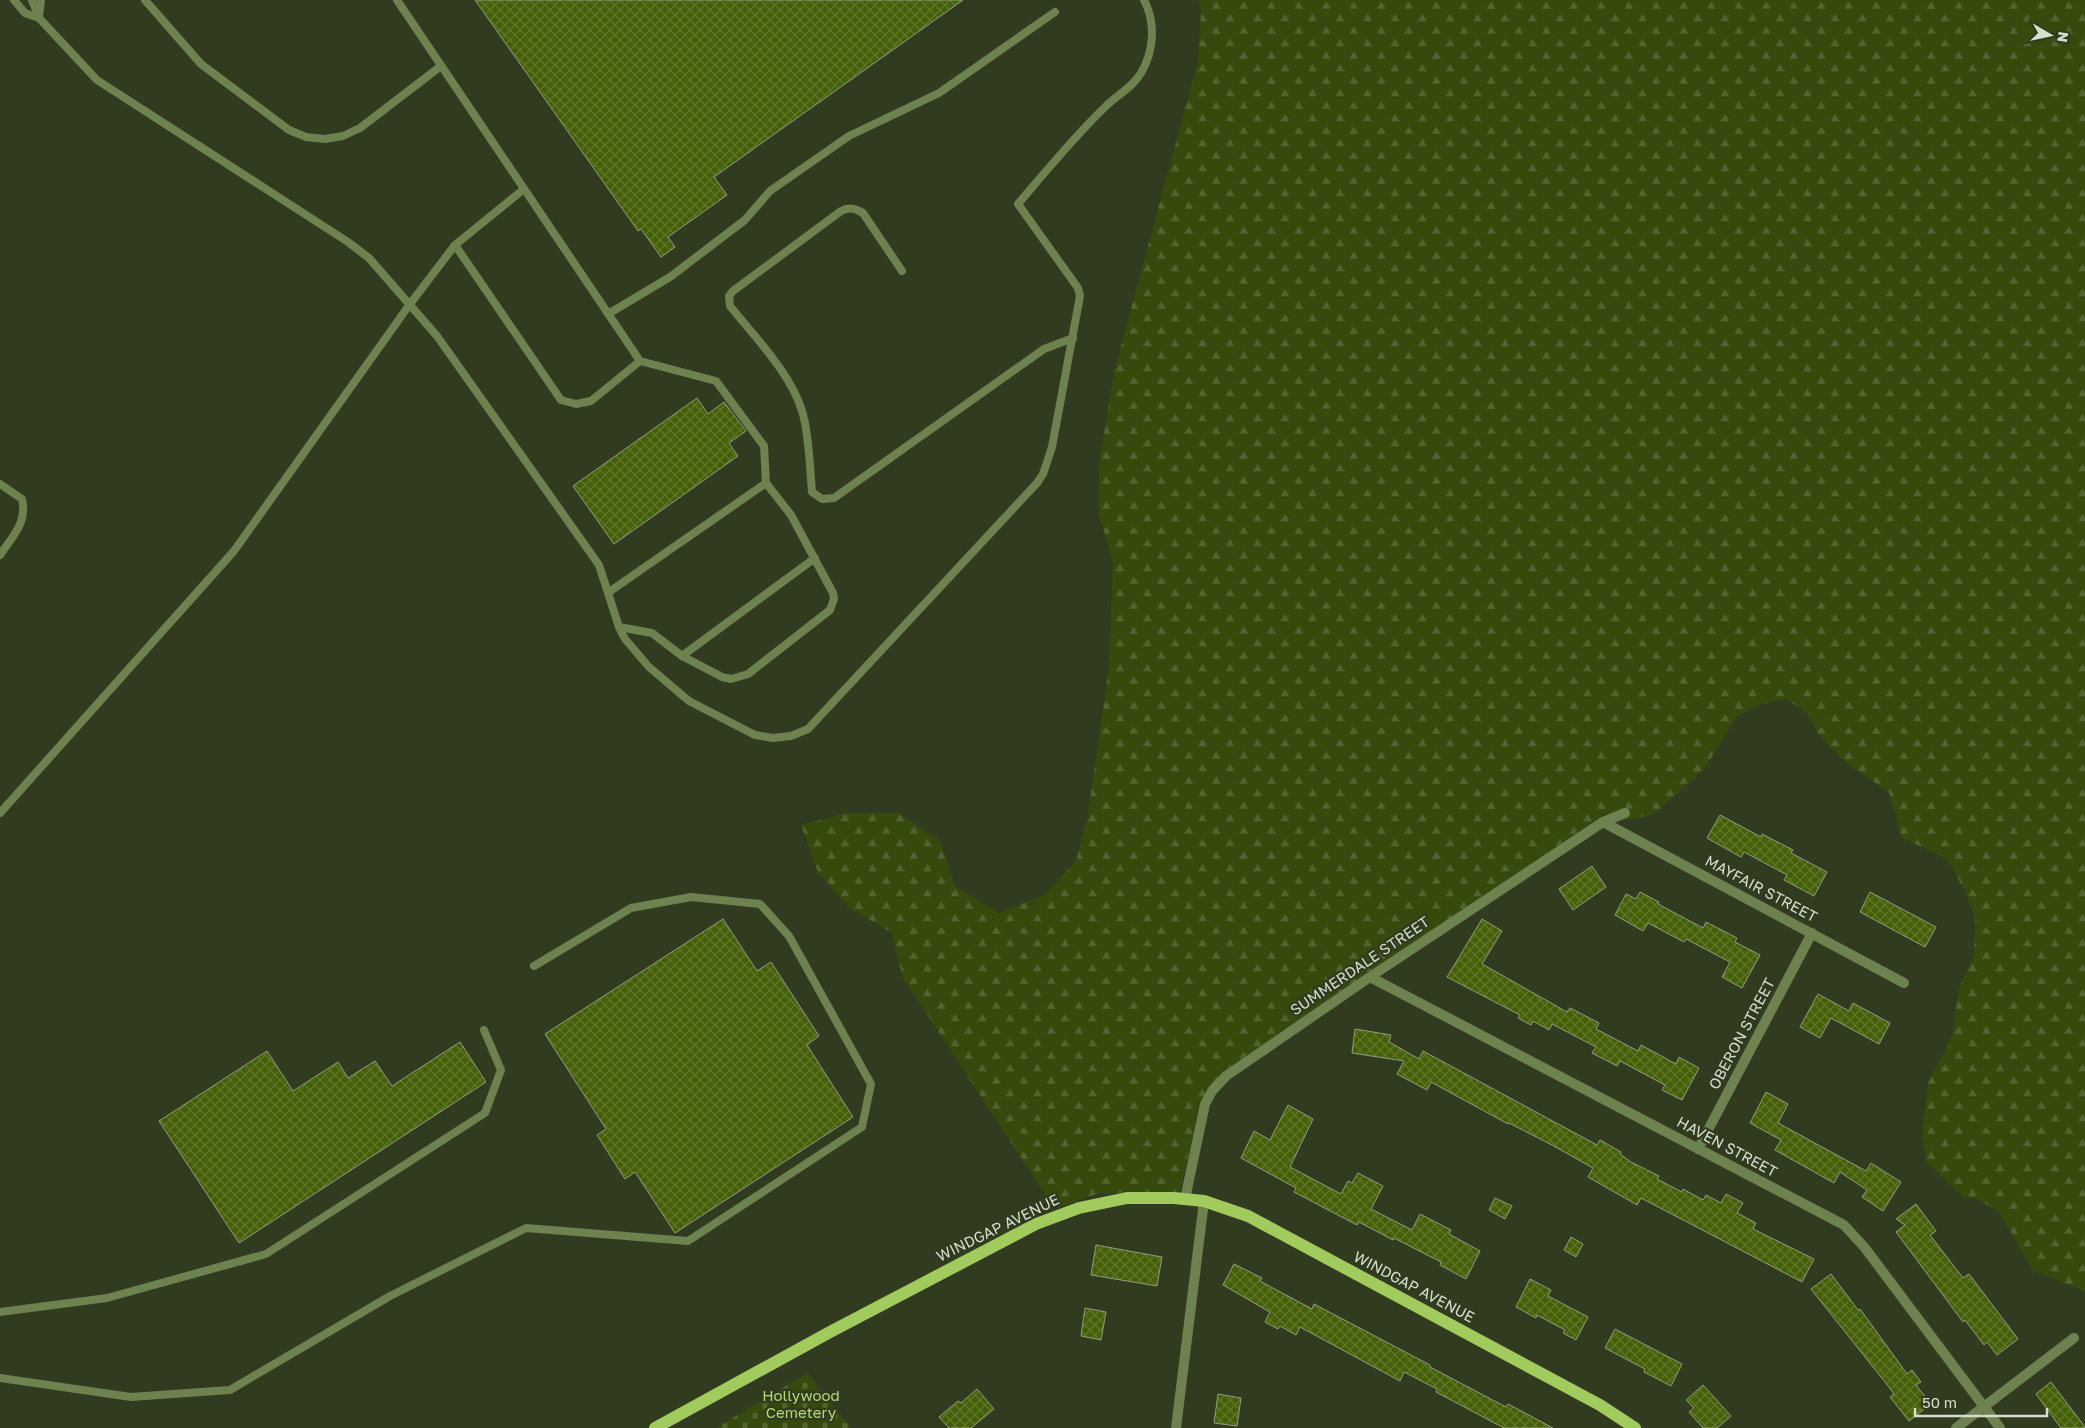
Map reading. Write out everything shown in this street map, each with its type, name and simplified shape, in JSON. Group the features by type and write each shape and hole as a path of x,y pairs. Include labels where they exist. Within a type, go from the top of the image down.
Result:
{"main road":[{"name":"WINDGAP AVENUE","path":"655,1428 830,1332 1028,1228 1057,1215 1092,1204 1128,1198 1204,1201 1248,1216 1600,1405 1634,1428"}],"street":[{"name":"SUMMERDALE STREET","path":"1185,1199 1204,1104 1212,1091 1226,1076 1370,977 1603,822 1625,813"},
{"name":"MAYFAIR STREET","path":"1603,822 1904,983"},
{"name":"OBERON STREET","path":"1698,1149 1812,933"},
{"name":"HAVEN STREET","path":"1370,977 1844,1225 1853,1234 2000,1428"},
{"path":"1176,1428 1204,1201"},
{"path":"1956,1428 2074,1338"}],"lane":[{"path":"14,0 25,13 39,18"},
{"path":"32,0 39,18 97,80 348,242 369,258 437,336 599,565 619,627 625,639 649,667 689,701 755,735 773,738 791,736 808,729 1037,483 1045,469 1052,447 1080,292 1018,204 1070,144 1106,106 1130,87 1141,72 1149,53 1152,33 1149,10 1144,0"},
{"path":"39,18 41,0"},
{"path":"145,0 201,64 289,130 306,137 325,139 343,136 360,128 441,66"},
{"path":"397,0 640,361 716,380 764,446 766,483 791,516 833,592 833,605 830,610 748,674 731,679 722,678 682,656 652,634 619,627"},
{"path":"608,314 670,277 745,220 770,191 849,136 939,93 1055,12"},
{"path":"0,813 234,551 410,304 455,245 524,189"},
{"path":"902,271 863,213 852,208 846,208 741,285 729,296 730,306 774,362 797,396 803,413 812,492 822,499 834,498 1044,349 1073,338"},
{"path":"455,245 561,400 576,404 591,401 640,361"},
{"path":"609,592 766,483"},
{"path":"0,484 22,499 24,507 21,524 0,555"},
{"path":"682,656 815,558"},
{"path":"0,1378 131,1397 230,1390 390,1296 526,1228 688,1241 862,1127 871,1084 788,936 760,904 691,897 632,908 534,966"},
{"path":"0,1312 107,1298 266,1254 484,1113 501,1070 484,1030"}],"green space":[{"path":"1199,0 2085,0 2085,1291 2033,1271 1999,1212 1975,1198 1963,1197 1926,1162 1922,1135 1928,1083 1952,1037 1959,988 1974,955 1975,918 1966,893 1947,859 1901,837 1889,792 1845,762 1819,735 1807,713 1786,699 1761,704 1738,716 1703,771 1654,814 1630,820 1606,813 1225,1070 1200,1102 1180,1192 1100,1193 1056,1208 903,978 891,932 849,908 818,872 801,825 847,813 898,813 940,840 955,886 999,913 1044,895 1076,861 1088,814 1109,668 1113,563 1099,514 1099,465 1114,372 1198,61 1201,11"},
{"name":"Hollywood Cemetery","path":"807,1373 851,1428 716,1428"}],"building":[{"path":"475,0 963,0 714,177 727,195 668,237 675,247 661,257 641,229 638,231"},
{"path":"697,398 708,414 724,402 746,431 729,443 738,456 614,544 573,486"},
{"path":"1720,815 1761,837 1762,834 1793,850 1791,853 1827,872 1814,896 1784,880 1787,875 1744,852 1741,857 1707,838"},
{"path":"1592,866 1606,887 1573,910 1559,889"},
{"path":"1640,892 1703,928 1706,922 1737,938 1735,942 1760,955 1742,988 1722,977 1730,962 1686,939 1684,942 1648,923 1643,931 1615,915 1626,894 1636,899"},
{"path":"1870,892 1936,927 1925,947 1860,912"},
{"path":"723,919 757,971 771,962 819,1036 807,1045 853,1117 675,1233 635,1172 625,1179 597,1135 606,1129 545,1034"},
{"path":"1482,919 1502,931 1482,964 1567,1012 1570,1008 1599,1023 1596,1029 1638,1051 1641,1045 1676,1064 1679,1057 1699,1068 1682,1100 1662,1090 1665,1085 1620,1061 1617,1066 1592,1053 1596,1047 1552,1024 1549,1030 1533,1021 1531,1025 1518,1018 1520,1015 1447,977"},
{"path":"1818,994 1849,1011 1853,1003 1890,1023 1879,1044 1831,1018 1820,1038 1800,1027"},
{"path":"1355,1029 1391,1035 1389,1042 1419,1059 1423,1051 1597,1145 1600,1140 1621,1152 1620,1154 1631,1162 1659,1176 1657,1179 1682,1192 1683,1189 1703,1200 1706,1195 1721,1203 1726,1194 1743,1203 1737,1213 1756,1223 1753,1229 1814,1259 1802,1282 1641,1198 1637,1205 1588,1177 1593,1168 1431,1082 1427,1090 1397,1074 1404,1061 1352,1053"},
{"path":"460,1042 486,1082 239,1243 159,1121 267,1051 293,1091 338,1062 348,1078 375,1061 392,1086"},
{"path":"1766,1092 1788,1104 1778,1123 1866,1171 1871,1163 1901,1182 1883,1211 1862,1197 1867,1190 1840,1172 1834,1183 1775,1150 1781,1140 1750,1123"},
{"path":"1288,1105 1313,1119 1290,1167 1341,1194 1348,1181 1352,1183 1358,1173 1383,1186 1371,1209 1412,1230 1420,1214 1451,1230 1449,1234 1480,1251 1466,1279 1440,1265 1441,1262 1394,1238 1393,1240 1359,1222 1357,1225 1294,1192 1296,1188 1241,1158 1254,1131 1270,1140"},
{"path":"1495,1198 1512,1206 1505,1219 1489,1210"},
{"path":"1916,1204 1936,1231 1930,1235 1963,1278 1969,1274 2018,1339 1997,1355 1987,1342 1984,1345 1965,1320 1963,1322 1896,1232 1905,1225 1896,1219"},
{"path":"1571,1237 1583,1244 1576,1257 1564,1250"},
{"path":"1096,1245 1162,1257 1157,1286 1091,1275"},
{"path":"1234,1264 1262,1278 1260,1281 1312,1309 1314,1304 1506,1407 1508,1404 1553,1428 1504,1428 1436,1392 1437,1389 1404,1372 1400,1381 1300,1327 1296,1335 1280,1326 1278,1329 1265,1322 1270,1312 1223,1285"},
{"path":"1831,1274 1858,1310 1860,1309 1907,1374 1912,1370 1921,1382 1916,1385 1931,1404 1909,1421 1890,1397 1894,1394 1889,1387 1811,1289"},
{"path":"1530,1279 1551,1290 1548,1296 1588,1317 1576,1340 1563,1333 1565,1330 1537,1315 1536,1318 1516,1307"},
{"path":"1085,1308 1106,1312 1101,1340 1081,1336"},
{"path":"1615,1329 1682,1364 1671,1386 1644,1372 1645,1369 1605,1348"},
{"path":"2051,1382 2085,1428 2061,1428 2036,1394"},
{"path":"1703,1385 1731,1416 1717,1428 1703,1428 1689,1412 1694,1408 1686,1400"},
{"path":"977,1389 994,1409 971,1428 949,1428 939,1417 958,1401 961,1403"},
{"path":"1218,1394 1241,1398 1237,1426 1214,1423"}]}
